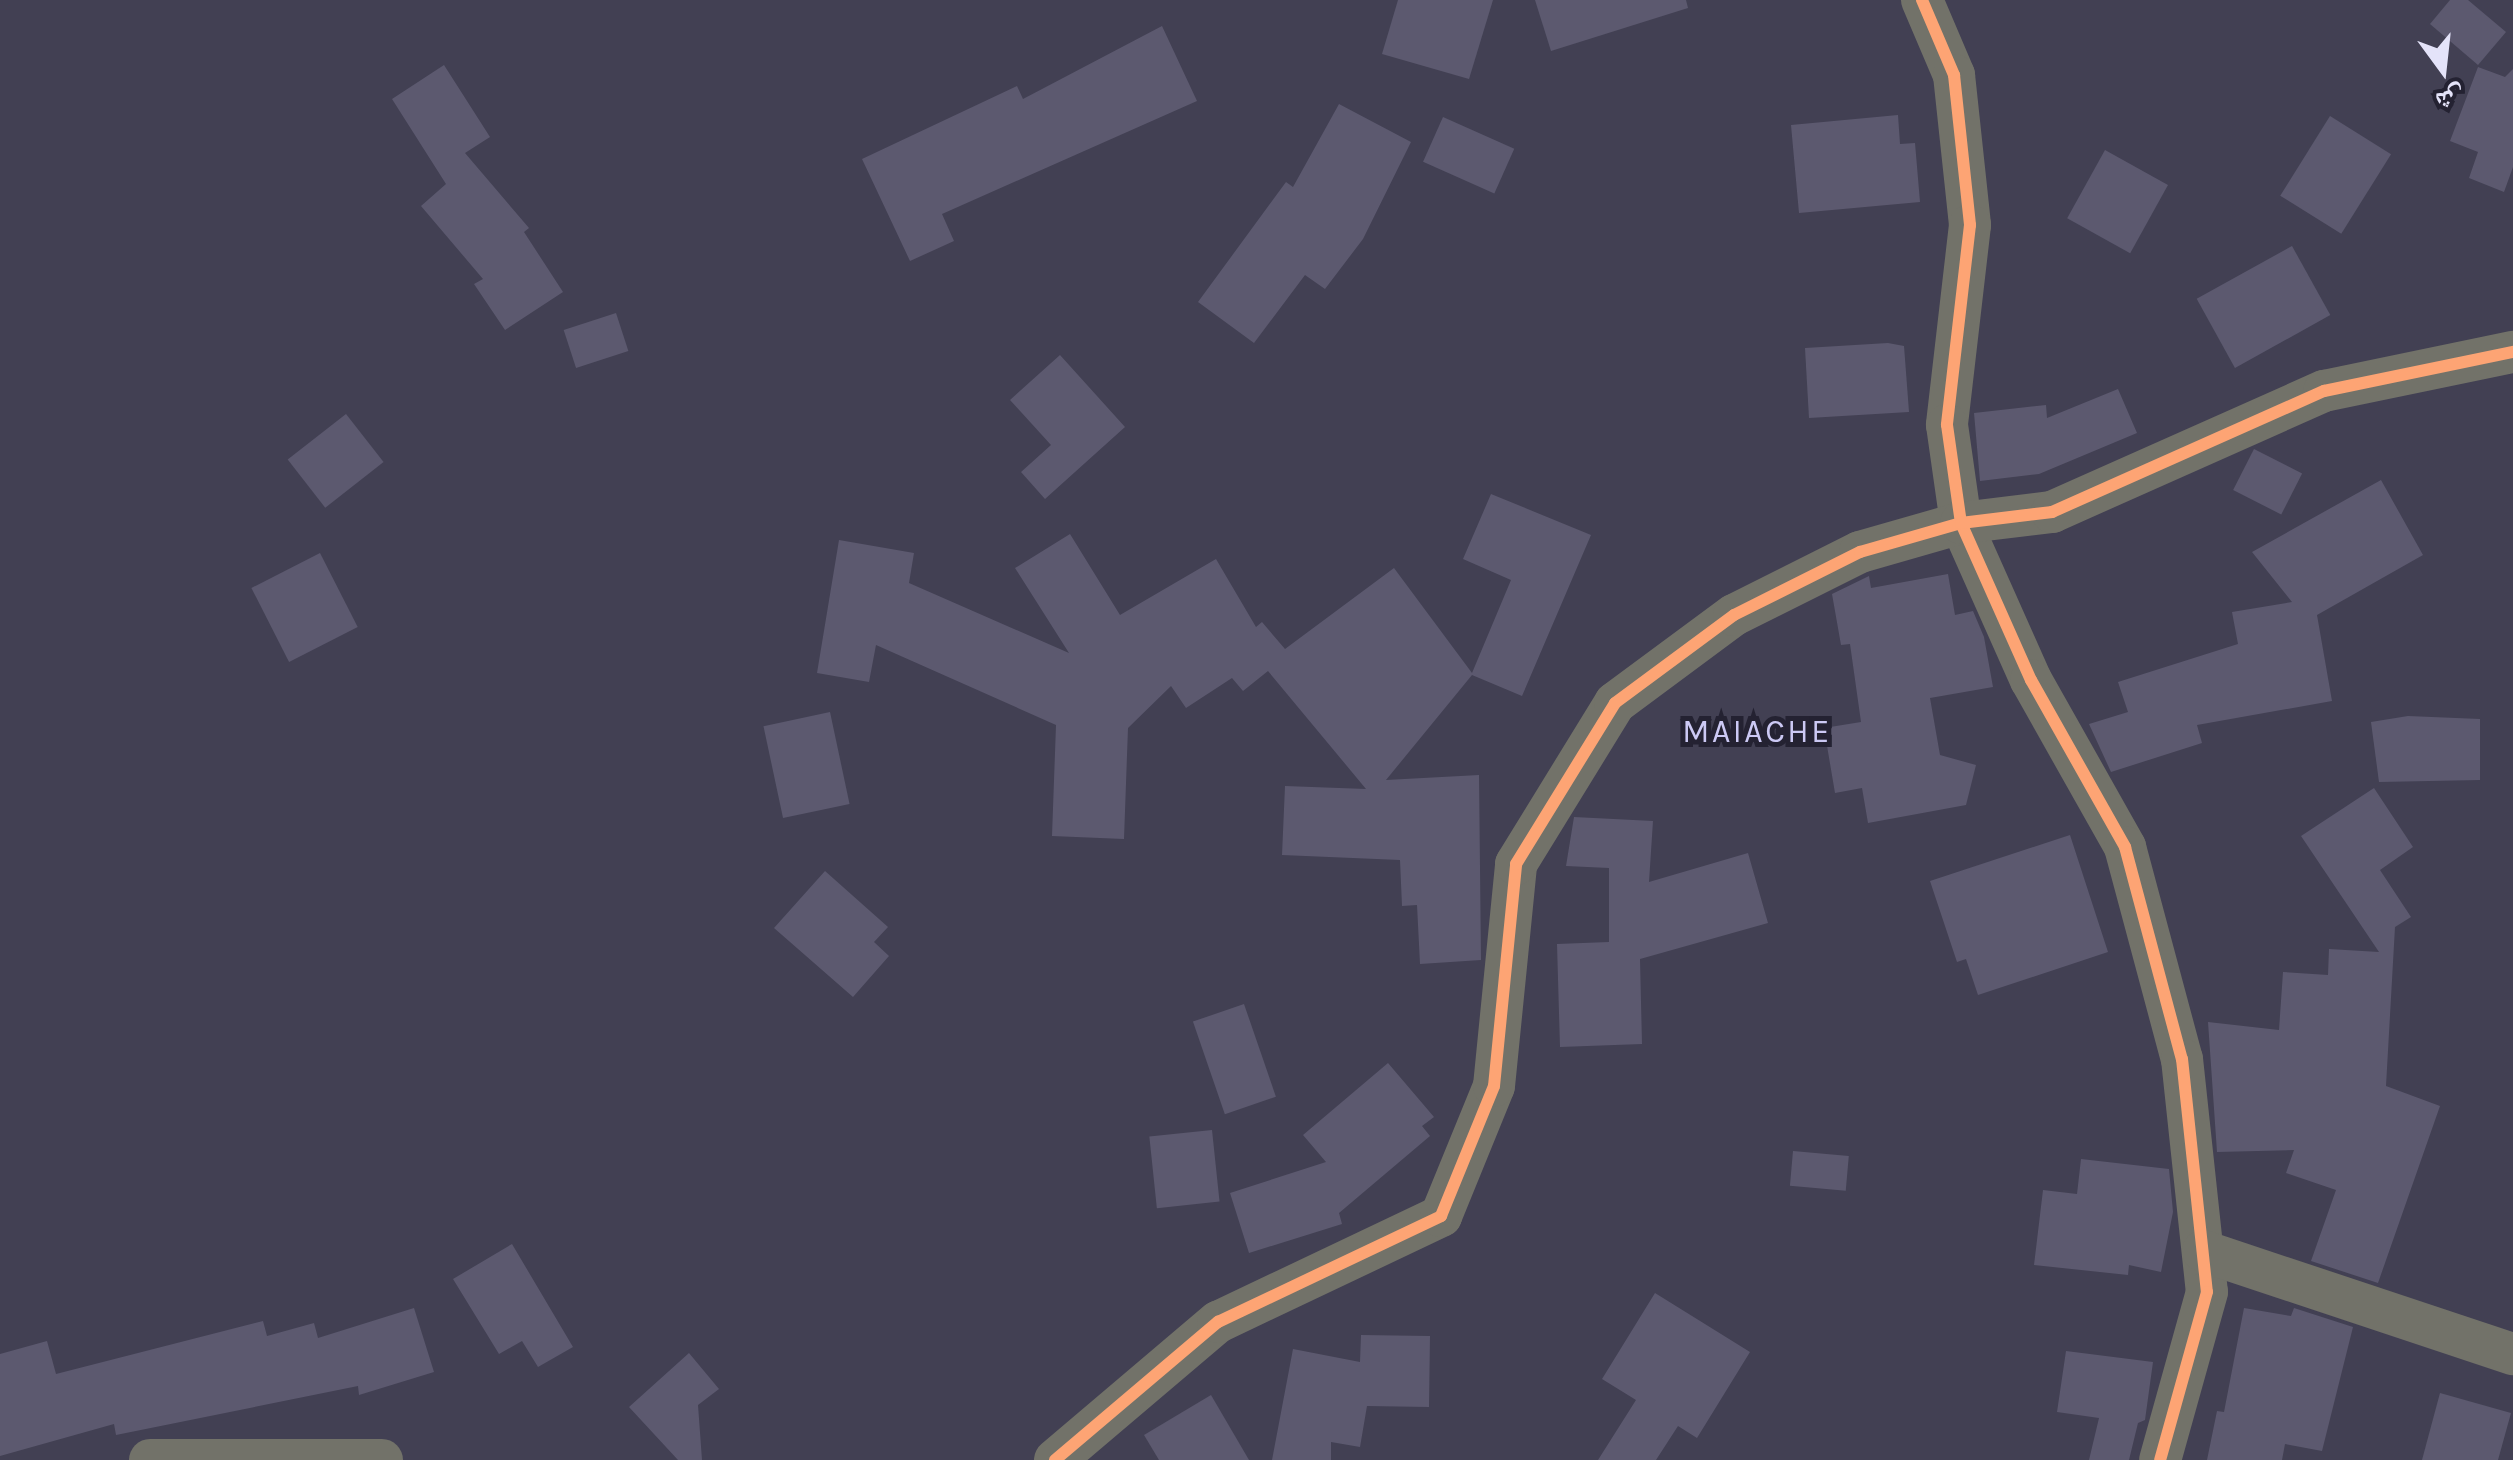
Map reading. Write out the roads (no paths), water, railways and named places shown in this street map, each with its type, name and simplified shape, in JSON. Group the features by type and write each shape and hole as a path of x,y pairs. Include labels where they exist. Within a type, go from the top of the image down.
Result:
{"street":[{"path":"1922,0 1954,75 1970,224 1947,425 1962,523 2031,680 2125,846 2182,1058 2207,1292 2160,1460"},
{"path":"1055,1460 1218,1322 1440,1216 1494,1086 1516,864 1615,704 1734,615 1860,552 1962,523 2052,512 2324,392 2513,352"},
{"path":"2202,1251 2513,1354"},
{"path":"150,1460 382,1460"}],"district":[{"name":"MAIACHE","path":"1757,732"}]}
